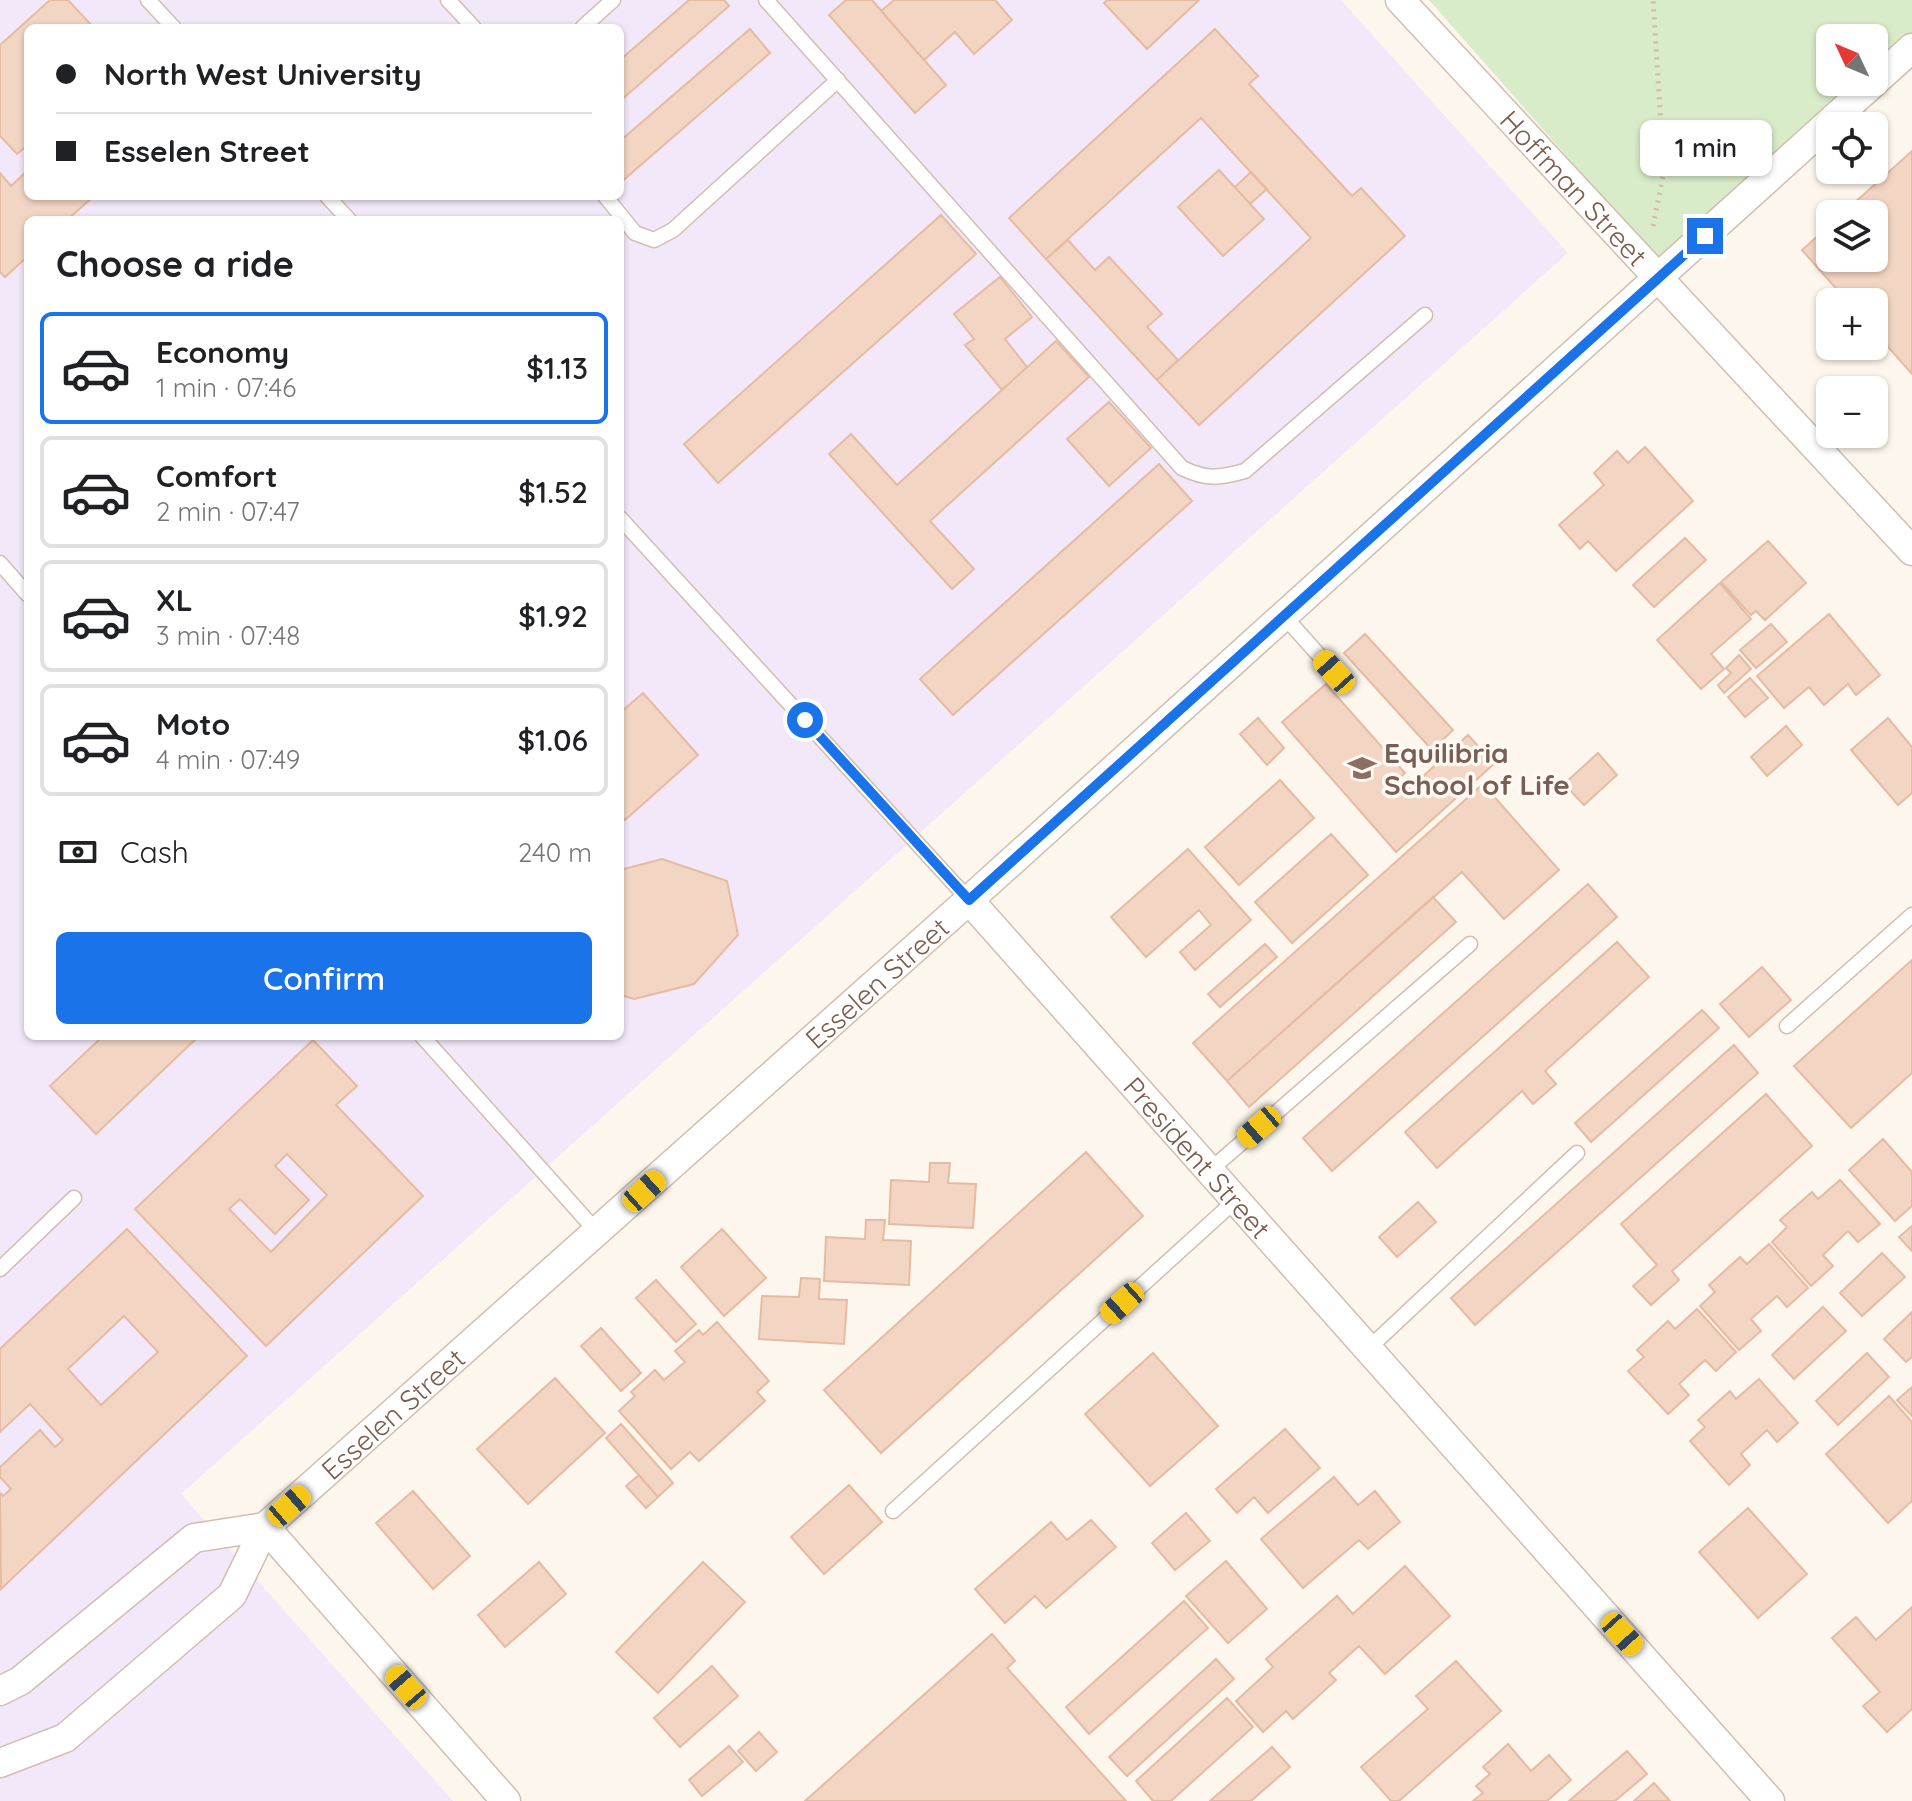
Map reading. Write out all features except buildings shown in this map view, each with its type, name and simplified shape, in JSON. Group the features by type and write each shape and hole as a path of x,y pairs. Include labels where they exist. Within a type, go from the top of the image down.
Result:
{"street":[{"name":"Hoffman Street","path":"1400,0 1910,546"},
{"name":"Esselen Street","path":"265,1527 969,900 1283,615 1652,270 1912,48"},
{"name":"President Street","path":"969,900 1770,1801"},
{"path":"0,1691 20,1681 194,1538 265,1527"},
{"path":"0,1763 65,1738 232,1595 265,1527"},
{"path":"265,1527 506,1801"}],"lane":[{"path":"148,0 170,24"},
{"path":"448,0 470,24"},
{"path":"586,24 613,0"},
{"path":"766,0 1182,468 1200,477 1221,477 1245,471 1425,315"},
{"path":"624,219 635,233 654,240 673,230 838,80"},
{"path":"331,200 345,216"},
{"path":"608,200 621,216"},
{"name":"President Street","path":"624,522 969,900"},
{"path":"0,563 24,590"},
{"path":"1283,615 1334,672"},
{"path":"1787,1026 1912,915"},
{"path":"1209,1171 1470,944"},
{"path":"426,1040 597,1232"},
{"path":"1368,1349 1577,1153"},
{"path":"0,1269 74,1198"},
{"path":"893,1511 1237,1199"}],"path":[{"path":"1652,270 1664,171 1653,0"}],"shaded area":[{"path":"0,0 1341,0 1568,253 181,1494 453,1801 0,1801"}],"green space":[{"path":"1429,0 1912,0 1912,38 1888,59 1888,24 1816,24 1816,96 1847,96 1830,112 1816,112 1816,124 1661,263"}],"place":[{"name":"Equilibria School of Life","path":"1362,768"}],"route":[{"path":"805,720 969,900 1705,236"}]}
